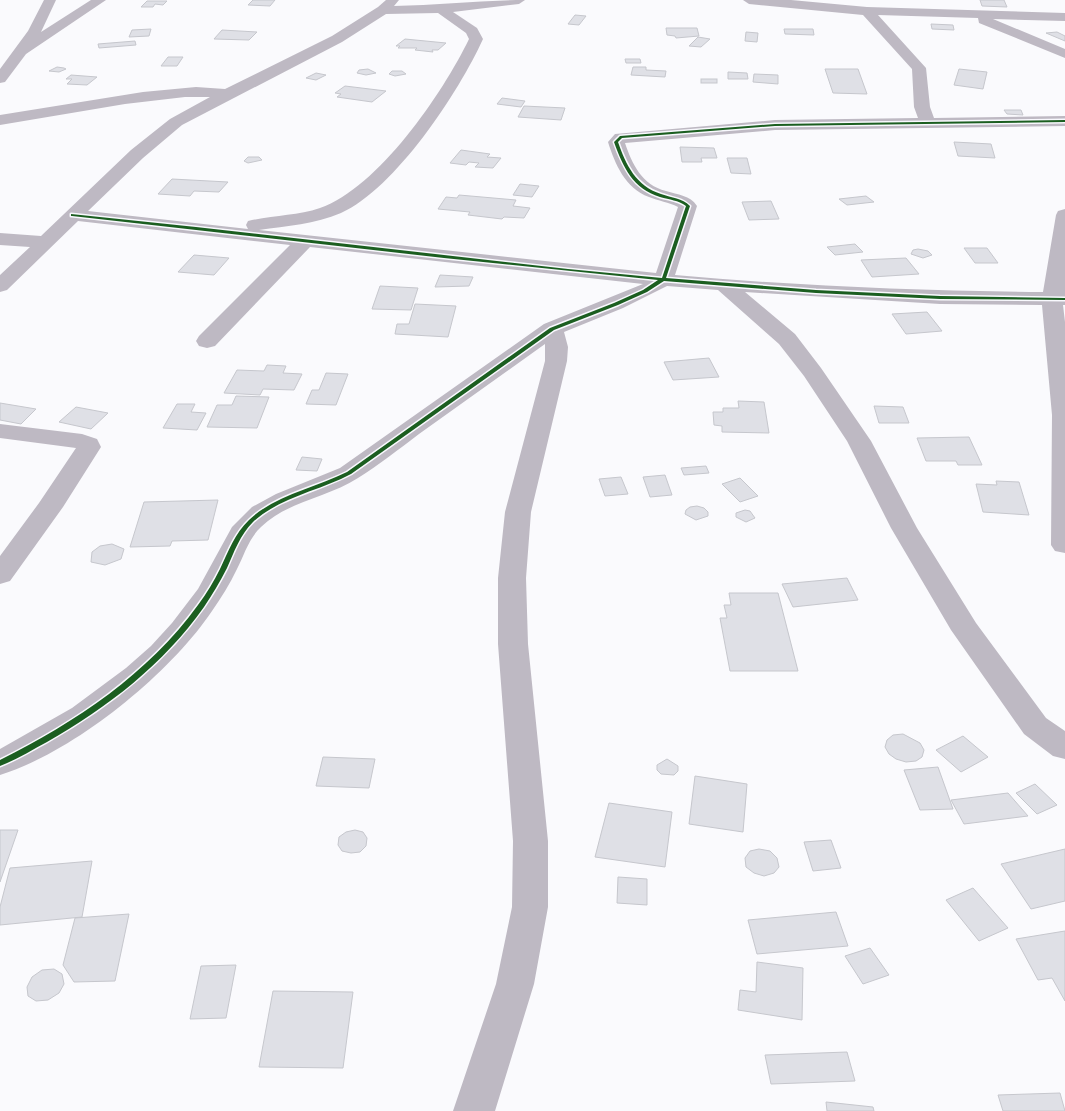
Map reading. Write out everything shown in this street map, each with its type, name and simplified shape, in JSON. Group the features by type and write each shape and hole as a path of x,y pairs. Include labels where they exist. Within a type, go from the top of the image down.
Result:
{"street":[{"path":"0,79 20,52 50,0"},
{"path":"20,52 100,0"},
{"path":"0,286 47,242 72,215 157,136 176,122 227,94 337,39 384,4 441,10 519,0"},
{"path":"749,0 867,11 1065,18"},
{"path":"219,230 320,214 352,198 386,170 424,124 476,39 472,31 441,10"},
{"path":"867,11 919,68 922,107 928,122"},
{"path":"959,14 996,24 1065,54"},
{"path":"0,120 60,108 171,94 199,92 227,94"},
{"path":"0,763 88,714 117,692 166,646 200,607 219,578 242,533 259,514 275,504 331,483 349,474 552,329 616,304 645,291 664,279 688,206 678,199 652,193 639,186 632,179 616,142 621,136 776,125 1065,121"},
{"path":"1065,214 1059,299 1064,416 1065,545"},
{"path":"72,215 219,230 519,266 724,285 836,294 1059,299"},
{"path":"0,239 47,242"},
{"path":"207,341 305,241"},
{"path":"724,285 788,339 814,373 859,440 904,528 966,630 1035,726 1065,746"},
{"path":"474,1111 522,954 530,907 528,812 514,654 512,592 514,536 518,512 556,361 557,347 552,329"},
{"path":"0,431 82,441 88,444 89,447 50,507 0,575"}],"building":[{"path":"253,0 275,0 270,6 248,5"},
{"path":"980,0 1004,0 1007,7 982,6"},
{"path":"147,1 167,1 163,5 155,4 153,7 141,7"},
{"path":"575,15 586,16 579,25 568,24"},
{"path":"931,24 953,25 954,30 932,29"},
{"path":"666,28 697,28 699,36 676,38 675,36 667,35"},
{"path":"151,29 149,36 129,37 132,30"},
{"path":"784,29 813,29 814,35 785,34"},
{"path":"222,30 257,32 249,40 214,39"},
{"path":"746,32 758,33 757,42 745,41"},
{"path":"1057,32 1065,36 1065,41 1046,33"},
{"path":"698,37 710,39 701,47 689,46"},
{"path":"405,39 446,43 438,50 432,50 433,52 415,50 417,48 398,48 400,46 396,46"},
{"path":"135,41 136,45 99,48 98,44"},
{"path":"168,57 183,57 177,66 161,66"},
{"path":"625,59 640,59 641,63 626,63"},
{"path":"57,67 66,69 59,72 49,71"},
{"path":"633,67 646,67 646,70 666,71 665,77 631,75"},
{"path":"368,69 376,73 366,75 357,73 359,70"},
{"path":"825,69 858,69 867,94 833,93"},
{"path":"959,69 987,72 983,89 954,85"},
{"path":"392,71 402,71 406,74 395,76 389,74"},
{"path":"728,72 747,73 748,79 728,79"},
{"path":"316,73 326,75 316,80 306,78"},
{"path":"754,74 778,75 778,84 753,82"},
{"path":"71,75 97,77 87,85 67,84 72,79 66,79"},
{"path":"701,79 717,79 717,83 701,83"},
{"path":"345,86 386,91 372,102 337,97 341,94 335,93"},
{"path":"502,98 525,101 521,107 497,104"},
{"path":"524,106 565,108 561,120 518,117"},
{"path":"1004,110 1021,110 1023,115 1007,114"},
{"path":"954,142 991,144 995,158 958,156"},
{"path":"680,147 714,148 717,158 701,158 702,162 682,162"},
{"path":"461,150 490,154 487,157 501,158 493,168 475,167 479,163 469,162 466,165 450,163"},
{"path":"248,157 259,157 262,160 248,163 244,161"},
{"path":"727,158 747,158 751,174 731,173"},
{"path":"172,179 228,182 219,192 194,191 190,196 158,194"},
{"path":"520,184 539,186 532,197 513,195"},
{"path":"459,195 516,200 513,206 530,208 524,218 504,217 502,219 468,215 470,212 438,209 446,197 457,198"},
{"path":"866,196 874,202 847,205 839,199"},
{"path":"771,201 779,219 749,220 742,202"},
{"path":"855,244 863,252 835,255 827,247"},
{"path":"964,248 987,248 998,263 975,263"},
{"path":"913,250 928,251 932,255 923,258 911,254"},
{"path":"194,255 229,258 214,275 178,272"},
{"path":"906,258 919,274 872,277 861,260"},
{"path":"440,275 473,277 469,286 435,287"},
{"path":"380,286 418,288 411,310 372,309"},
{"path":"415,304 456,306 448,337 395,334 397,324 409,324"},
{"path":"927,312 942,331 906,334 892,314"},
{"path":"709,358 719,377 673,380 664,362"},
{"path":"267,365 286,366 283,373 302,374 294,390 263,389 260,395 224,393 237,370 264,371"},
{"path":"326,373 348,374 336,405 306,404 312,390 319,390"},
{"path":"236,396 269,397 257,428 207,427 217,405 232,405"},
{"path":"738,401 764,402 769,433 722,432 722,426 714,425 713,412 723,412 723,408 739,408"},
{"path":"0,403 36,409 21,424 0,420"},
{"path":"177,404 195,404 191,412 206,413 197,430 163,428"},
{"path":"874,406 903,407 909,423 879,423"},
{"path":"76,407 108,413 91,429 59,422"},
{"path":"969,437 982,465 958,465 956,461 926,461 917,438"},
{"path":"302,457 322,459 317,471 296,470"},
{"path":"706,466 709,473 684,475 681,468"},
{"path":"665,475 672,495 650,497 643,477"},
{"path":"621,477 628,494 605,496 599,479"},
{"path":"740,478 758,496 740,502 722,484"},
{"path":"996,481 1019,482 1029,515 983,512 976,484 997,485"},
{"path":"218,500 208,540 172,541 170,546 130,547 144,502"},
{"path":"690,507 704,508 708,512 708,516 696,520 685,514 686,510"},
{"path":"745,510 750,511 755,518 746,522 736,517 736,513"},
{"path":"112,544 124,549 121,559 105,565 91,562 92,552 100,546"},
{"path":"847,578 858,600 793,607 782,584"},
{"path":"729,593 778,593 798,671 730,671 720,618 727,618 724,605 731,605"},
{"path":"903,734 920,743 924,750 922,757 916,761 906,762 896,759 889,754 885,747 887,740 893,735"},
{"path":"963,736 988,757 961,772 936,750"},
{"path":"323,757 375,759 369,788 316,786"},
{"path":"667,759 678,766 678,771 674,775 661,774 657,770 657,765"},
{"path":"938,767 953,809 920,810 904,770"},
{"path":"695,776 747,784 743,832 689,824"},
{"path":"1035,784 1057,805 1037,814 1016,793"},
{"path":"1008,793 1028,816 964,824 951,800"},
{"path":"609,803 672,812 665,867 595,857"},
{"path":"0,830 18,830 0,882"},
{"path":"355,830 363,832 367,838 366,846 360,852 342,851 338,845 339,837 346,832"},
{"path":"831,840 841,868 813,871 804,842"},
{"path":"759,849 770,851 777,858 779,867 774,873 764,876 754,873 746,867 745,858 750,851"},
{"path":"1065,849 1065,901 1031,909 1001,864"},
{"path":"92,861 82,917 0,925 0,907 10,868"},
{"path":"618,877 647,879 647,905 617,903"},
{"path":"973,888 1008,928 979,941 946,900"},
{"path":"836,912 848,946 757,954 748,920"},
{"path":"129,914 115,981 74,982 63,965 75,918"},
{"path":"1065,931 1065,1001 1052,978 1038,980 1016,939"},
{"path":"870,948 889,975 863,984 845,956"},
{"path":"757,962 803,968 802,1020 738,1010 740,990 756,992"},
{"path":"236,965 226,1018 190,1019 201,966"},
{"path":"54,969 62,974 64,984 59,993 48,1000 36,1001 28,996 27,987 32,977 42,970"},
{"path":"273,991 353,992 343,1068 259,1067"},
{"path":"847,1052 855,1081 771,1084 765,1055"},
{"path":"1060,1093 1065,1111 1003,1111 998,1095"},
{"path":"826,1102 873,1107 874,1111 827,1111"}],"cycle path":[{"path":"0,763 56,734 84,716 111,697 161,654 183,630 208,596 241,533 262,512 273,505 349,473 552,329 616,304 645,291 664,279 688,206 679,200 652,192 638,183 627,169 619,152 616,142 621,137 775,125 1065,121"},
{"path":"72,215 444,257 692,282 816,292 940,297 1065,299"}]}
